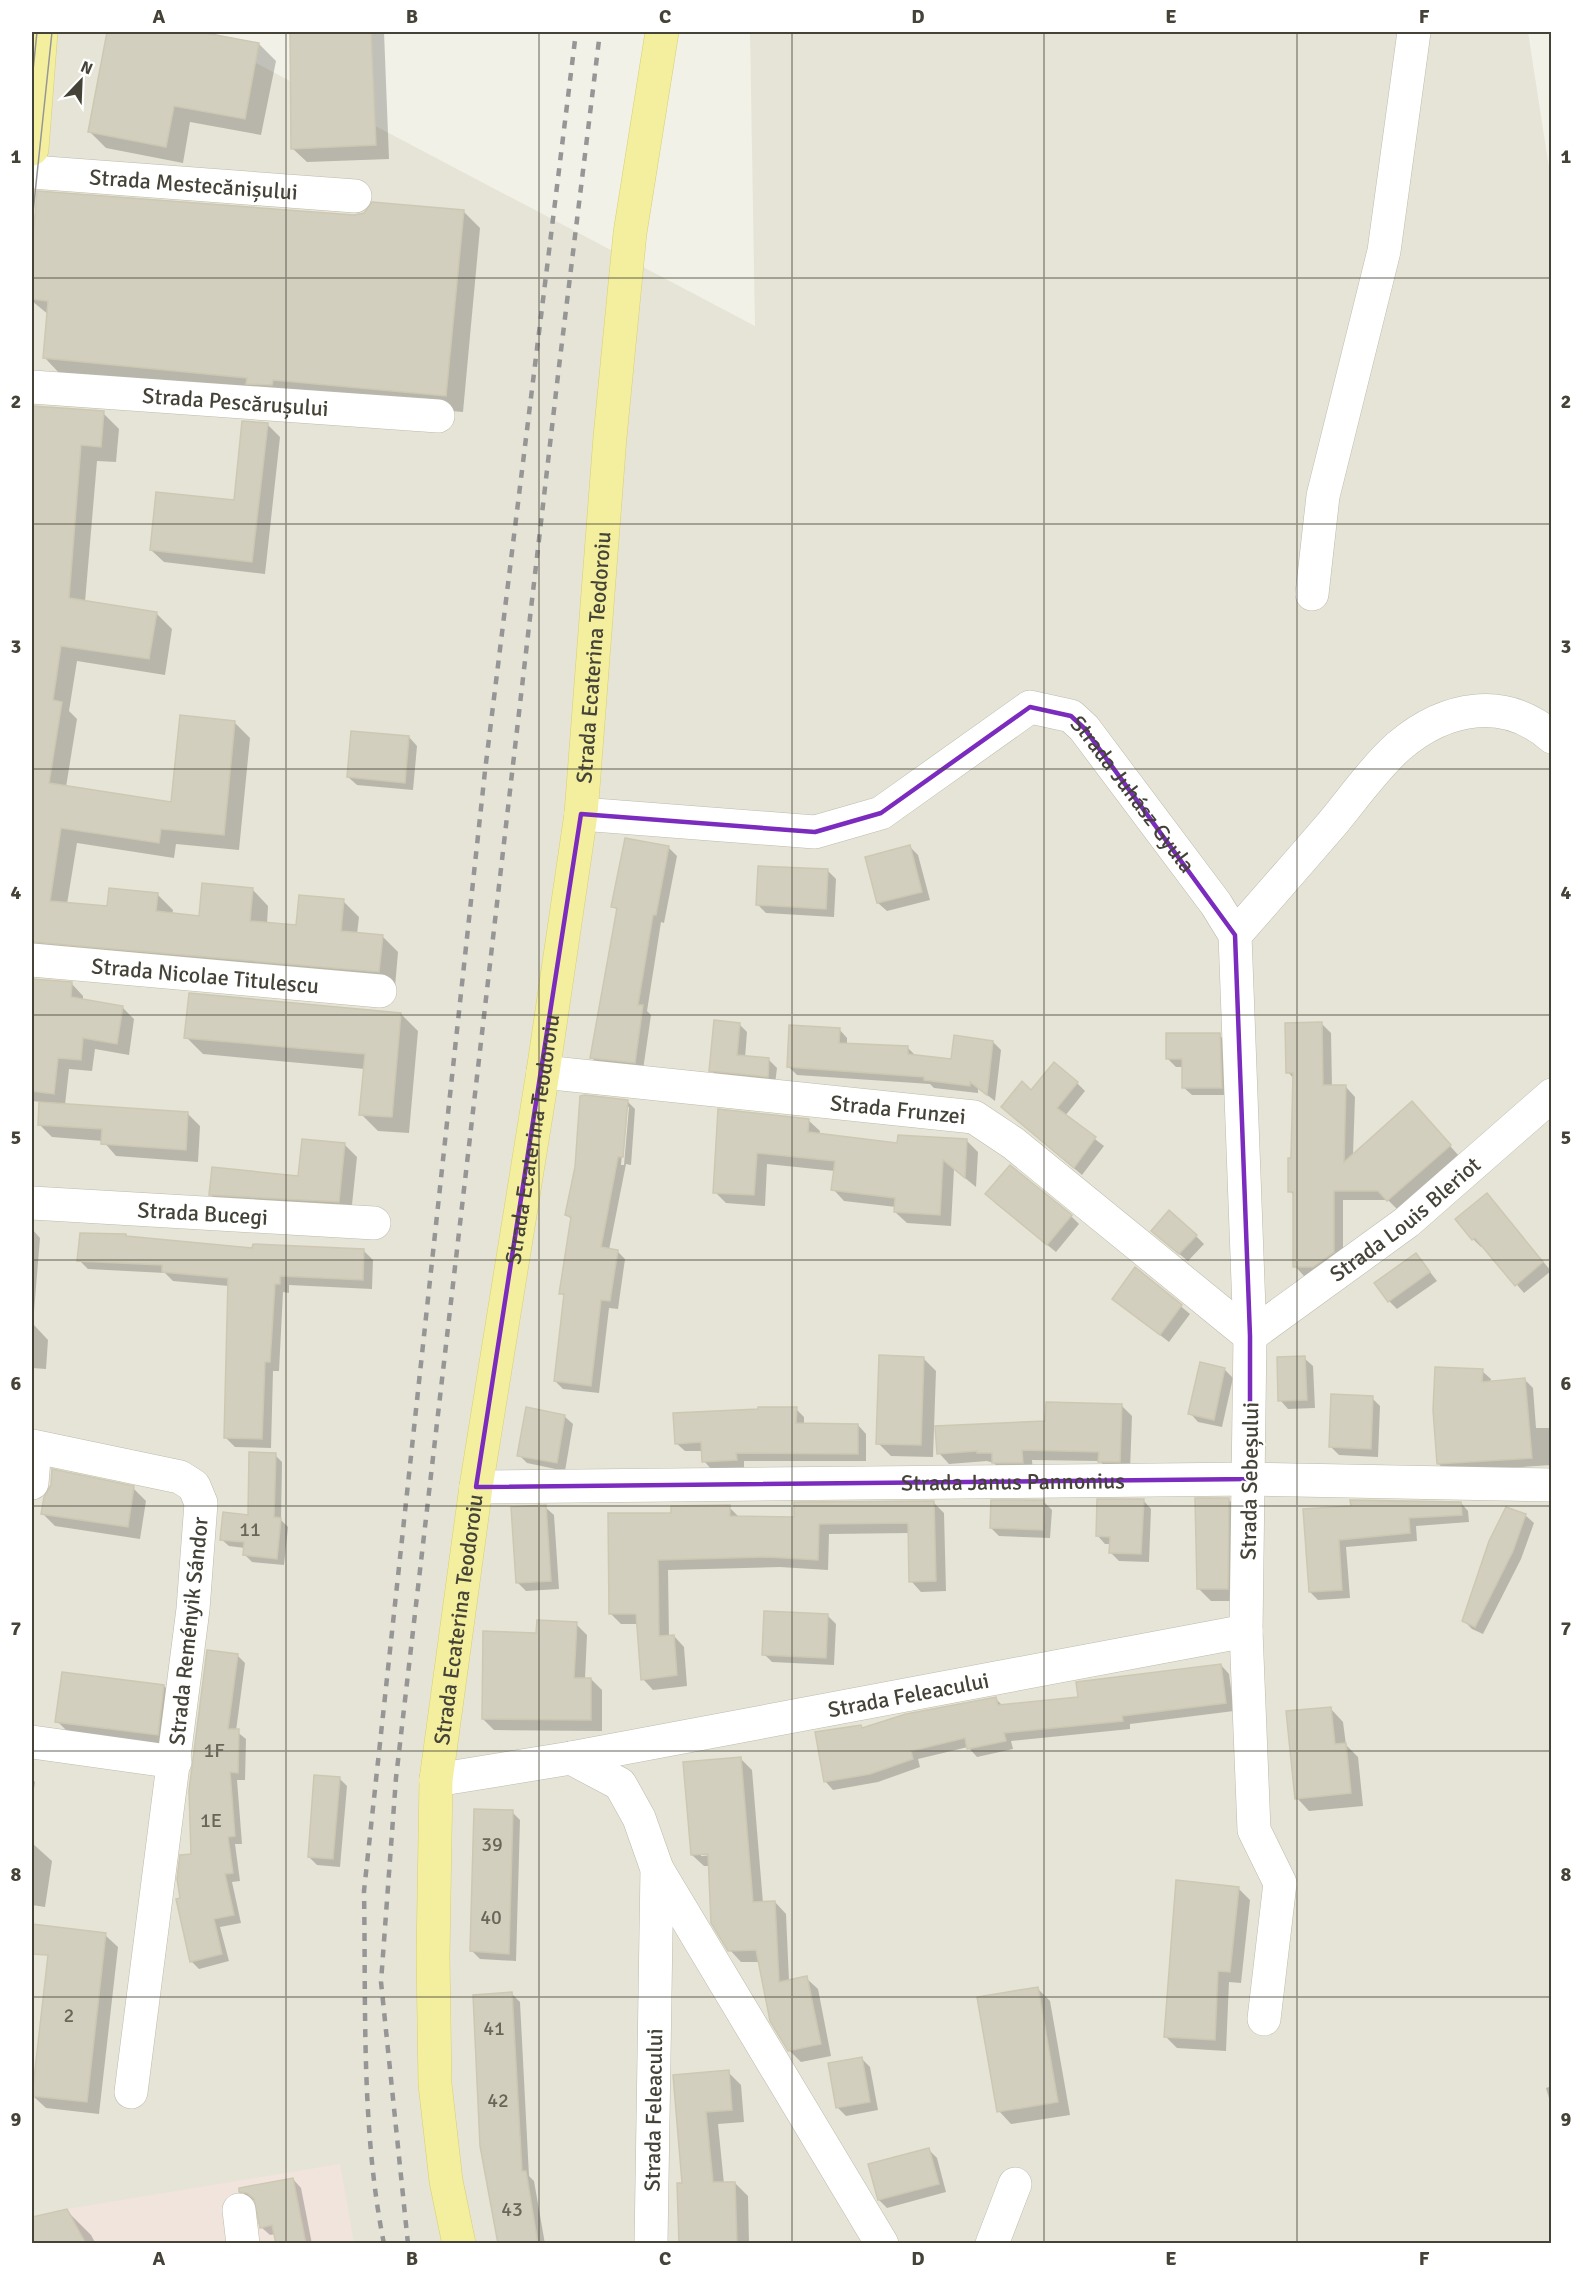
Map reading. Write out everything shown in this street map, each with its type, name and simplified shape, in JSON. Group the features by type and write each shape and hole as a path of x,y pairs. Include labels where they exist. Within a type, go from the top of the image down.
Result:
{"main road":[{"path":"32,149 41,32"},
{"name":"Strada Ecaterina Teodoroiu","path":"459,2244 446,2181 435,2084 433,1956 436,1780 476,1487 543,1072 581,814 610,436 630,233 662,32"}],"street":[{"path":"1312,594 1323,496 1384,251 1414,32"},
{"name":"Strada Mestecănișului","path":"32,172 355,196"},
{"name":"Strada Pescărușului","path":"32,387 438,416"},
{"name":"Strada Juhász Gyula","path":"581,814 815,832 880,813 1030,707 1071,716 1084,728 1216,904 1234,935"},
{"path":"1234,935 1400,746 1433,725 1471,709 1502,712 1536,723 1551,737"},
{"name":"Strada Sebeșului","path":"1234,935 1250,1336 1250,1479 1246,1631 1254,1830 1280,1883 1264,2019"},
{"name":"Strada Nicolae Titulescu","path":"32,960 381,992"},
{"name":"Strada Frunzei","path":"543,1072 974,1117 1013,1143 1250,1336"},
{"name":"Strada Louis Bleriot","path":"1250,1336 1407,1222 1551,1095"},
{"name":"Strada Bucegi","path":"32,1203 374,1223"},
{"name":"Strada Reményik Sándor","path":"32,1483 33,1446 180,1477 194,1486 201,1503 193,1609 175,1762 131,2092"},
{"name":"Strada Janus Pannonius","path":"476,1487 1250,1479 1551,1485"},
{"name":"Strada Feleacului","path":"436,1780 571,1758 1246,1631"},
{"name":"Strada Reményik Sándor","path":"32,1742 175,1762"},
{"name":"Strada Feleacului","path":"571,1758 620,1784 639,1818 657,1869 882,2244"},
{"name":"Strada Feleacului","path":"651,2244 657,1869"},
{"path":"992,2244 1015,2184"},
{"path":"239,2210 243,2244"}],"highlighted area":[{"path":"1030,707 1071,716 1084,728 1235,935 1250,1336 1250,1479 476,1487 581,814 815,832 881,813"}],"shaded area":[{"path":"32,32 197,32 755,326 750,32 1528,32 1552,187 1551,2243 32,2244"},
{"path":"340,2164 354,2243 32,2244 32,2217 67,2209"}],"building":[{"path":"107,32 200,32 259,43 245,119 174,106 166,147 88,132"},
{"path":"290,32 371,32 376,145 291,149"},
{"path":"37,191 354,215 364,213 372,202 464,210 446,396 273,380 272,385 246,384 247,378 43,358 48,301 32,299 32,251"},
{"path":"32,406 104,411 101,447 81,445 69,598 157,612 149,659 61,646 53,700 62,702 49,783 171,802 180,715 235,721 224,835 161,829 159,843 61,828 50,901 107,906 109,888 158,893 156,911 199,916 202,883 253,888 250,921 296,925 299,895 344,899 341,931 383,935 379,972 32,942"},
{"path":"242,421 268,423 252,562 150,550 156,492 234,500"},
{"path":"351,731 409,736 405,783 347,777"},
{"path":"625,838 669,846 656,915 653,915 638,1005 643,1005 635,1063 590,1058 617,908 611,907"},
{"path":"910,845 922,892 877,903 865,857"},
{"path":"758,866 828,869 826,909 756,905"},
{"path":"32,979 72,982 71,997 123,1006 117,1044 83,1038 81,1060 58,1058 54,1094 32,1091"},
{"path":"189,993 401,1013 392,1117 359,1115 365,1054 184,1038"},
{"path":"714,1020 740,1023 737,1055 769,1058 768,1077 709,1071"},
{"path":"1322,1022 1323,1085 1346,1085 1344,1162 1412,1101 1451,1145 1387,1201 1378,1191 1334,1191 1334,1252 1313,1267 1293,1267 1293,1192 1288,1192 1288,1158 1291,1158 1293,1073 1286,1073 1285,1023"},
{"path":"789,1025 840,1028 839,1043 908,1046 908,1054 951,1059 954,1035 993,1041 987,1095 970,1082 970,1086 924,1080 924,1077 787,1067"},
{"path":"1166,1033 1220,1033 1222,1088 1182,1088 1182,1059 1166,1059"},
{"path":"1054,1062 1078,1082 1057,1108 1096,1137 1074,1168 1001,1107 1022,1081 1031,1090"},
{"path":"580,1096 628,1100 623,1157 618,1157 601,1247 618,1250 610,1301 601,1300 591,1386 554,1381 564,1294 559,1294 571,1217 565,1215 575,1167"},
{"path":"39,1102 188,1112 186,1150 101,1144 102,1129 38,1125"},
{"path":"718,1109 809,1119 808,1132 897,1143 898,1135 967,1139 965,1178 943,1160 940,1215 894,1212 895,1198 831,1190 835,1161 757,1153 754,1195 713,1193"},
{"path":"302,1139 345,1143 339,1202 209,1195 212,1167 298,1176"},
{"path":"1010,1165 1072,1215 1047,1245 985,1194"},
{"path":"1487,1193 1543,1262 1515,1286 1475,1238 1472,1240 1455,1219"},
{"path":"1169,1210 1197,1235 1179,1254 1151,1231"},
{"path":"80,1233 126,1234 126,1236 252,1248 253,1244 364,1249 363,1280 280,1276 280,1284 275,1284 270,1362 265,1362 262,1439 224,1438 228,1278 162,1272 162,1265 77,1261"},
{"path":"1416,1253 1430,1272 1388,1302 1374,1283"},
{"path":"1135,1267 1182,1305 1160,1335 1112,1299"},
{"path":"879,1355 924,1357 921,1445 876,1444"},
{"path":"1305,1356 1307,1400 1278,1401 1277,1357"},
{"path":"1200,1362 1225,1368 1214,1420 1188,1414"},
{"path":"1435,1367 1483,1369 1482,1382 1525,1378 1532,1458 1437,1464 1433,1410"},
{"path":"1331,1394 1373,1396 1371,1449 1329,1447"},
{"path":"1046,1402 1122,1404 1120,1462 1098,1462 1099,1452 1022,1450 1023,1463 992,1463 992,1453 977,1453 977,1451 937,1454 935,1426 1045,1421"},
{"path":"526,1407 565,1415 557,1463 517,1456"},
{"path":"758,1407 797,1407 796,1423 858,1424 858,1454 736,1453 737,1460 702,1462 701,1442 675,1444 673,1413 758,1409"},
{"path":"249,1452 276,1453 274,1517 281,1518 277,1559 243,1555 244,1542 220,1540 223,1512 248,1515"},
{"path":"52,1469 134,1486 128,1527 41,1514 44,1497 51,1485"},
{"path":"1195,1498 1229,1498 1228,1589 1197,1589"},
{"path":"1097,1499 1144,1499 1141,1554 1109,1553 1110,1537 1096,1536"},
{"path":"991,1500 1044,1500 1043,1530 990,1528"},
{"path":"1350,1500 1461,1502 1462,1515 1409,1518 1410,1533 1339,1540 1342,1590 1309,1592 1303,1509 1351,1506"},
{"path":"934,1501 936,1581 909,1582 908,1523 819,1524 818,1560 768,1557 658,1560 659,1636 674,1635 677,1675 641,1680 636,1614 609,1614 608,1513 671,1513 671,1506 730,1505 730,1516 794,1517 794,1502"},
{"path":"546,1505 551,1581 516,1583 511,1507"},
{"path":"1506,1507 1526,1514 1513,1551 1475,1627 1462,1621 1489,1541"},
{"path":"764,1611 828,1614 826,1658 762,1655"},
{"path":"537,1620 577,1622 574,1678 591,1678 591,1720 482,1719 483,1631 536,1633"},
{"path":"207,1650 238,1654 228,1729 239,1729 238,1773 230,1772 235,1836 228,1837 233,1873 225,1874 234,1915 214,1919 222,1954 190,1962 176,1899 180,1898 177,1879 180,1855 191,1854 189,1790"},
{"path":"1221,1664 1226,1703 1122,1716 1123,1721 1004,1733 1006,1741 967,1749 965,1738 911,1751 913,1759 870,1774 824,1782 815,1732 861,1725 862,1728 906,1714 996,1697 998,1705 1078,1697 1076,1682"},
{"path":"62,1672 164,1685 158,1735 55,1722"},
{"path":"1331,1707 1335,1744 1346,1743 1351,1793 1295,1799 1286,1711"},
{"path":"741,1757 753,1902 775,1901 779,1982 807,1976 821,2044 788,2051 770,2021 756,1950 728,1951 711,1923 708,1854 691,1855 683,1762"},
{"path":"314,1775 340,1777 333,1859 308,1857"},
{"path":"474,1809 513,1810 509,1954 470,1951"},
{"path":"1176,1880 1239,1887 1230,1972 1218,1971 1215,2040 1164,2037"},
{"path":"32,1924 106,1933 87,2102 32,2096 48,1955 32,1954"},
{"path":"1038,1987 1058,2102 997,2112 977,1997"},
{"path":"512,1992 522,2171 526,2171 538,2244 498,2244 480,2146 473,1995"},
{"path":"862,2057 870,2102 836,2108 828,2063"},
{"path":"729,2070 732,2110 706,2112 713,2182 735,2182 737,2244 679,2244 677,2183 682,2183 673,2075"},
{"path":"929,2148 939,2184 878,2200 868,2164"},
{"path":"293,2178 306,2244 276,2244 272,2225 260,2228 254,2199 247,2193 239,2192 239,2188"},
{"path":"67,2209 86,2244 32,2244 32,2217"}],"tram line":[{"path":"32,80 37,32"},
{"path":"32,222 52,32"}],"railway":[{"path":"384,2244 371,2157 368,2113 364,1891 485,771 576,32"},
{"path":"408,2244 381,1982 396,1778 558,375 600,32"}]}
